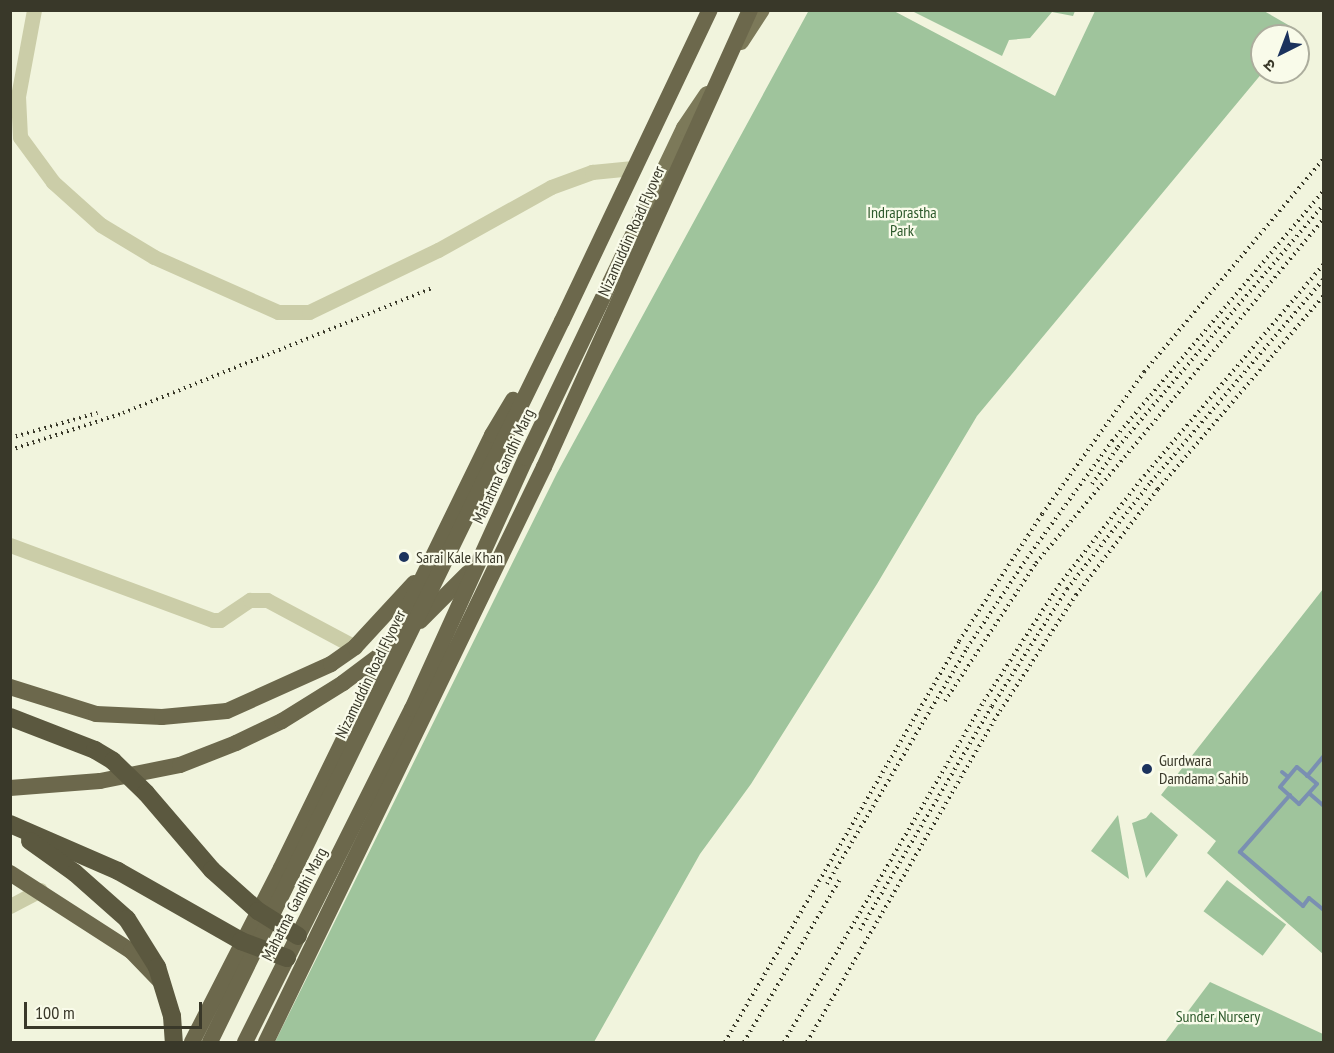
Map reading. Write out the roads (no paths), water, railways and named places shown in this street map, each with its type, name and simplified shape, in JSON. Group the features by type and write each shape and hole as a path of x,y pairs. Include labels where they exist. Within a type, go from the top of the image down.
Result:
{"highway":[{"path":"192,1042 228,974 241,941 258,911 492,435 562,321 710,10"},
{"name":"Nizamuddin Road Flyover","path":"544,467 750,10"},
{"name":"Mahatma Gandhi Marg","path":"245,1042 412,709 526,458 644,212"},
{"name":"Nizamuddin Road Flyover","path":"210,1042 562,321"},
{"path":"10,788 100,781 180,765 236,743 282,721 343,683 398,642 450,593 497,538 544,467"},
{"path":"266,1042 544,467"},
{"path":"10,687 96,714 162,717 227,711 302,679 355,646 427,569"},
{"path":"10,717 95,750 113,761 146,793 212,870 258,911 298,936"},
{"path":"10,826 118,871 241,941 287,958"},
{"path":"10,826 75,873 127,919 157,967 172,1016 174,1042"},
{"path":"10,873 40,890 80,920 131,951 162,982"}],"main road":[{"name":"Mahatma Gandhi Marg","path":"644,212 684,128 762,10"}],"street":[{"path":"34,10 14,103 20,137 53,182 101,225 154,257 278,312 309,312 438,250 559,183 592,172 633,168"},
{"path":"10,545 213,620 220,620 250,600 267,600 355,646"},
{"path":"10,906 40,890"}],"waterway":[{"path":"1307,776 1324,756"},
{"path":"1297,767 1317,784 1299,804 1280,787 1297,767"},
{"path":"1282,772 1287,776"},
{"path":"1310,794 1324,806"},
{"path":"1290,795 1240,852 1303,906 1309,898 1324,910"}],"railway":[{"path":"725,1042 959,641 1042,514 1144,372 1324,158"},
{"path":"827,884 967,648 1027,558 1112,441 1324,190"},
{"path":"1092,484 1118,447 1324,204"},
{"path":"945,701 1036,563 1324,219"},
{"path":"784,1042 984,701 1059,585 1144,476 1324,264"},
{"path":"860,930 992,706 1067,589 1151,482 1324,279"},
{"path":"10,450 123,413 432,288"},
{"path":"807,1042 1000,711 1076,595 1158,489 1324,295"},
{"path":"10,438 97,413"},
{"path":"744,1042 841,877"}],"place":[{"name":"Sarai Kale Khan","path":"404,557"},
{"name":"Gurdwara Damdama Sahib","path":"1147,769"}],"park label":[{"name":"Indraprastha Park","path":"902,221"},
{"name":"Sunder Nursery","path":"1218,1016"}]}
